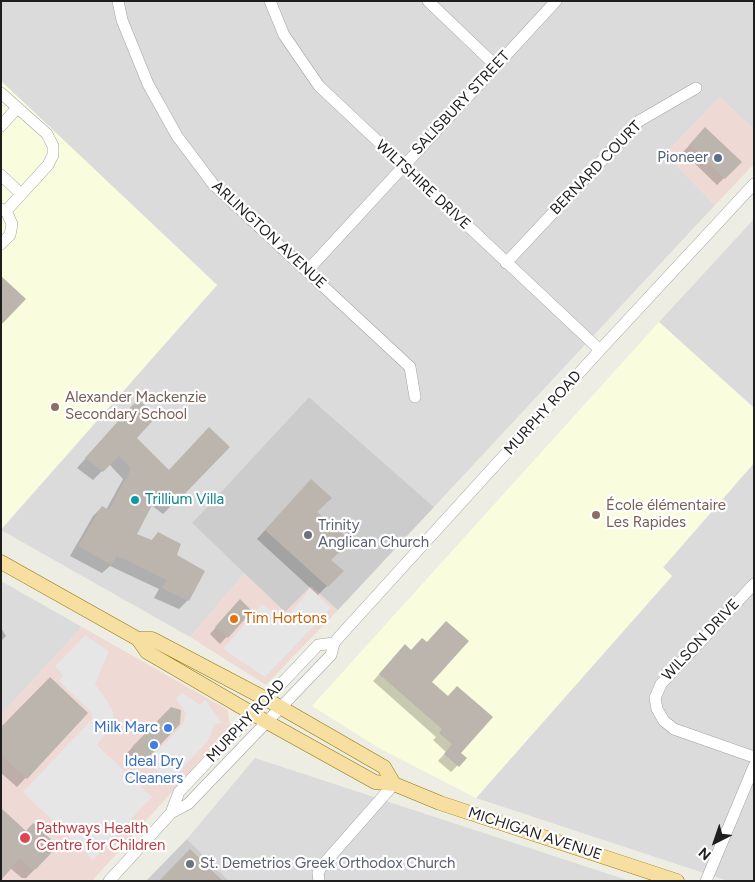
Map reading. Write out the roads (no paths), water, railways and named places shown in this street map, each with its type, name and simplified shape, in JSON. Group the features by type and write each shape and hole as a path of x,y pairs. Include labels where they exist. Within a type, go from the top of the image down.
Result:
{"main road":[{"name":"MICHIGAN AVENUE","path":"1,562 138,639 147,652 375,782 394,784 440,802 677,881"},
{"name":"MICHIGAN AVENUE","path":"138,639 152,639 266,699 384,767 394,784"}],"street":[{"name":"ARLINGTON AVENUE","path":"118,1 122,20 148,84 177,136 213,184 410,367 415,397"},
{"name":"WILTSHIRE DRIVE","path":"270,1 284,35 319,86 600,350"},
{"path":"428,1 496,66"},
{"name":"SALISBURY STREET","path":"307,272 556,1"},
{"name":"BERNARD COURT","path":"506,263 639,121 696,88"},
{"path":"1,93 47,134 54,146 53,155 48,165 3,210 12,224 10,235 1,244"},
{"path":"1,126 18,108"},
{"path":"1,175 20,194"},
{"name":"MURPHY ROAD","path":"171,813 188,804 331,655 334,643 600,350 754,184"},
{"name":"WILSON DRIVE","path":"754,584 661,684 655,698 657,709 664,721 674,730 754,757"},
{"name":"MURPHY ROAD","path":"109,881 171,813 180,792 266,699 318,645 334,643"},
{"path":"706,881 754,766"},
{"path":"319,881 318,873 322,866 394,784"}],"place":[{"name":"Pioneer","path":"718,158"},
{"name":"Alexander Mackenzie Secondary School","path":"55,407"},
{"name":"Trillium Villa","path":"135,500"},
{"name":"École élémentaire Les Rapides","path":"596,515"},
{"name":"Trinity Anglican Church","path":"308,535"},
{"name":"Tim Hortons","path":"234,619"},
{"name":"Milk Marc","path":"168,728"},
{"name":"Ideal Dry Cleaners","path":"154,745"},
{"name":"Pathways Health Centre for Children","path":"25,838"},
{"name":"St. Demetrios Greek Orthodox Church","path":"190,864"}]}
